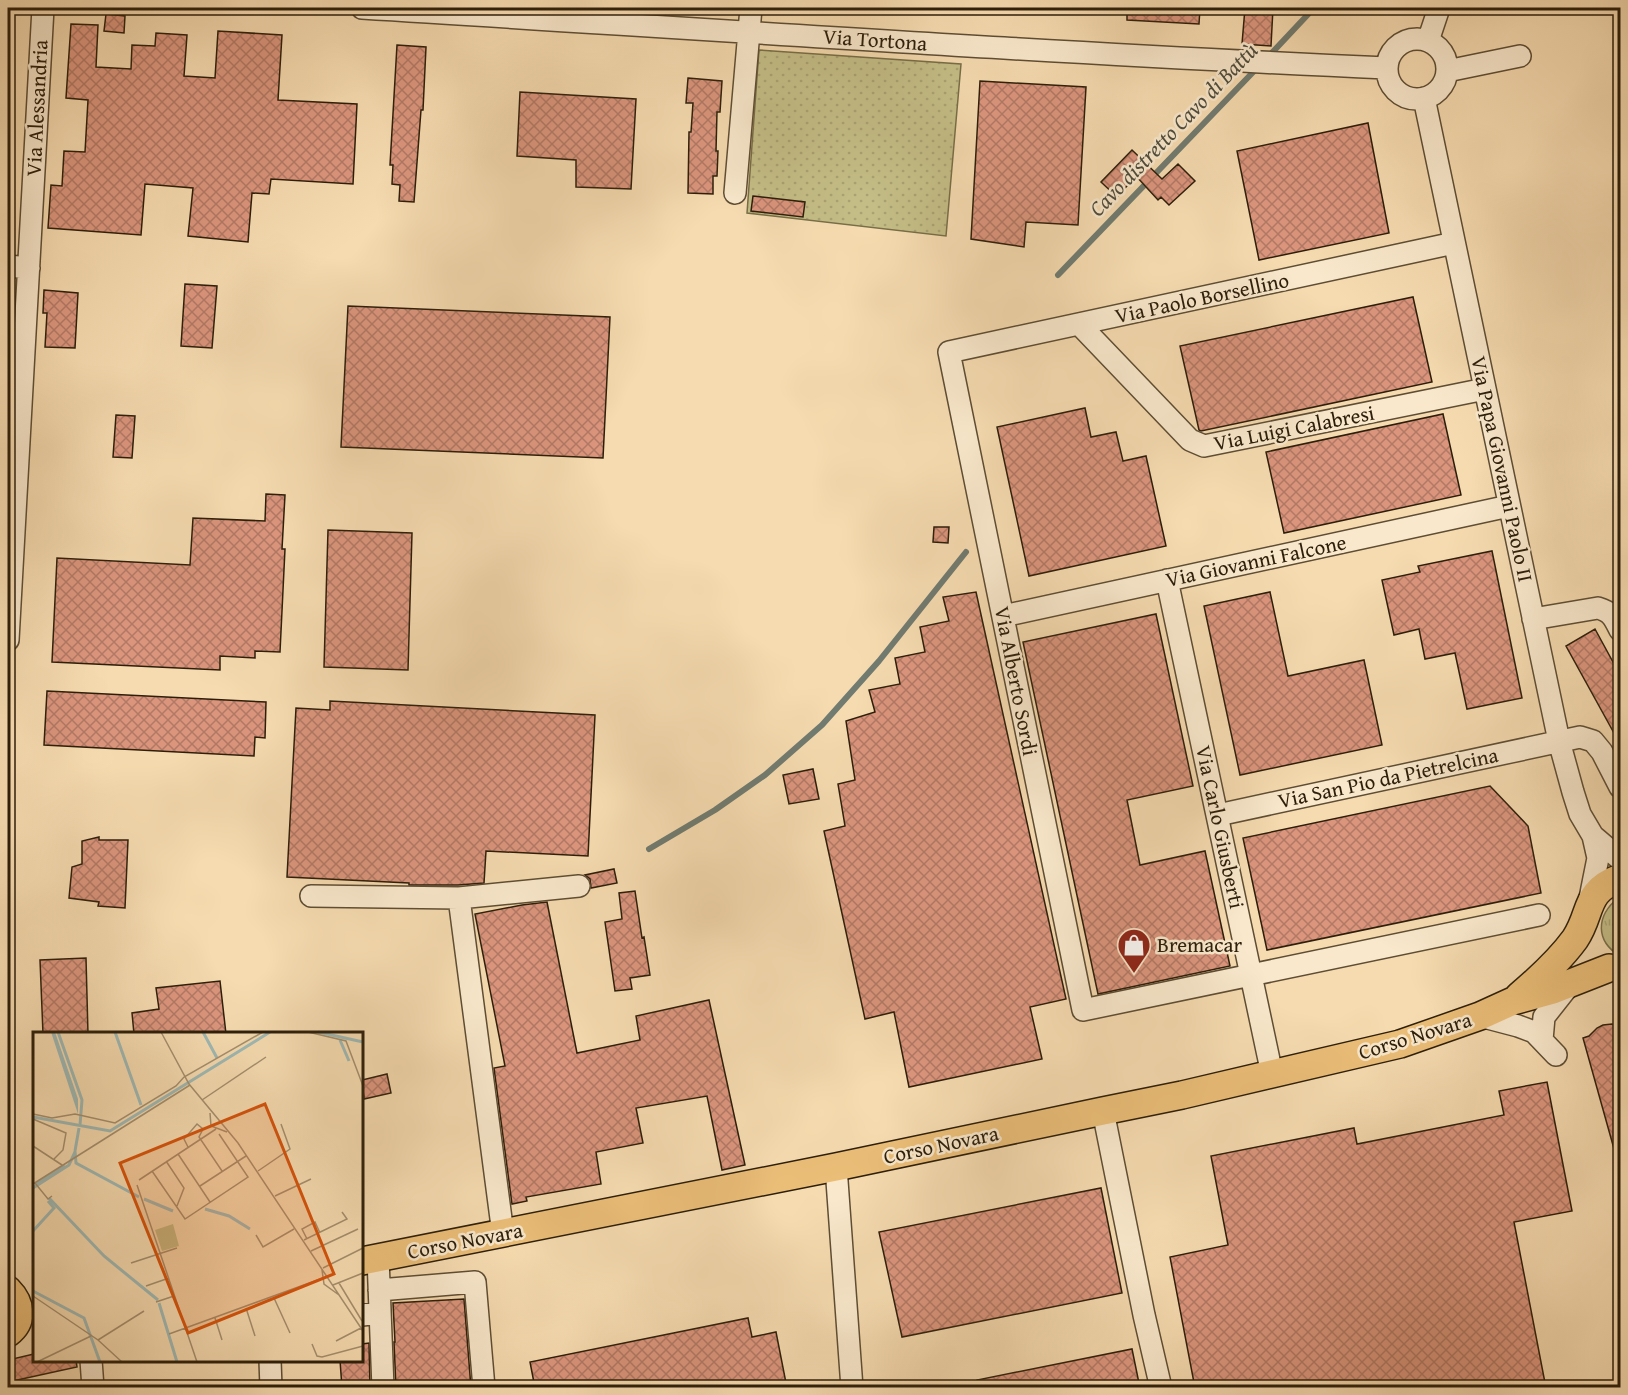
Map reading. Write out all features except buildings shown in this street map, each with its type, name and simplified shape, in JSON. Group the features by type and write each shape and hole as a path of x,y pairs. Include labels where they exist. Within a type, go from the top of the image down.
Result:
{"main road":[{"name":"Corso Novara","path":"1513,1001 1563,954 1597,892 1620,878"},
{"name":"Corso Novara","path":"1586,914 1586,937 1590,949 1599,960 1617,973"},
{"name":"Corso Novara","path":"370,1259 836,1167 1272,1074 1400,1044 1480,1016 1513,1001 1570,984 1585,977 1617,973"},
{"path":"18,1330 19,1296"}],"street":[{"name":"Via Alessandria","path":"8,640 10,554 43,8"},
{"name":"Via Tortona","path":"363,8 513,12 749,32 978,47 1387,68"},
{"path":"735,193 751,8"},
{"path":"1428,41 1439,8"},
{"path":"1409,40 1428,41 1436,46 1446,61 1447,71 1444,80 1433,94 1415,99 1406,97 1398,92 1388,77 1389,58 1400,44 1409,40"},
{"path":"1447,71 1520,56"},
{"name":"Via Papa Giovanni Paolo II","path":"1424,98 1559,741 1580,814 1593,836 1598,858 1586,914"},
{"name":"Via Paolo Borsellino","path":"949,352 1454,243"},
{"path":"8,266 29,268"},
{"name":"Via Luigi Calabresi","path":"1079,324 1190,440 1204,446 1485,389"},
{"name":"Via Alberto Sordi","path":"949,352 1083,1010 1250,975"},
{"name":"Via Giovanni Falcone","path":"1003,616 1509,506"},
{"name":"Via Carlo Giusberti","path":"1167,580 1272,1074"},
{"path":"1533,620 1598,608 1607,610 1614,617 1620,630"},
{"name":"Via San Pio da Pietrelcina","path":"1218,815 1580,737 1593,741 1602,752 1620,787"},
{"name":"Via Papa Giovanni Paolo II","path":"1593,836 1620,859"},
{"path":"311,896 459,898 579,886"},
{"path":"459,898 503,1234"},
{"path":"1250,975 1539,915"},
{"path":"1480,1016 1534,1032 1549,1048 1544,1017 1570,984"},
{"path":"1103,1111 1144,1316 1161,1388"},
{"path":"836,1167 852,1388"},
{"path":"370,1259 379,1290 371,1314 383,1388"},
{"path":"379,1290 475,1282 484,1388"},
{"path":"91,1362 93,1388"},
{"path":"270,1362 271,1388"}],"green space":[{"path":"759,50 961,64 946,236 747,213"},
{"path":"1620,898 1620,956 1606,943 1601,928 1602,920"}],"waterway":[{"name":"Cavo distretto Cavo di Battù","path":"1267,58 1314,8"},
{"name":"Cavo distretto Cavo di Battù","path":"1058,275 1258,67"},
{"name":"Cavo distretto Cavo di Battù","path":"649,849 715,810 765,775 822,725 879,661 966,552"}],"place":[{"name":"Bremacar","path":"1134,974"}]}
